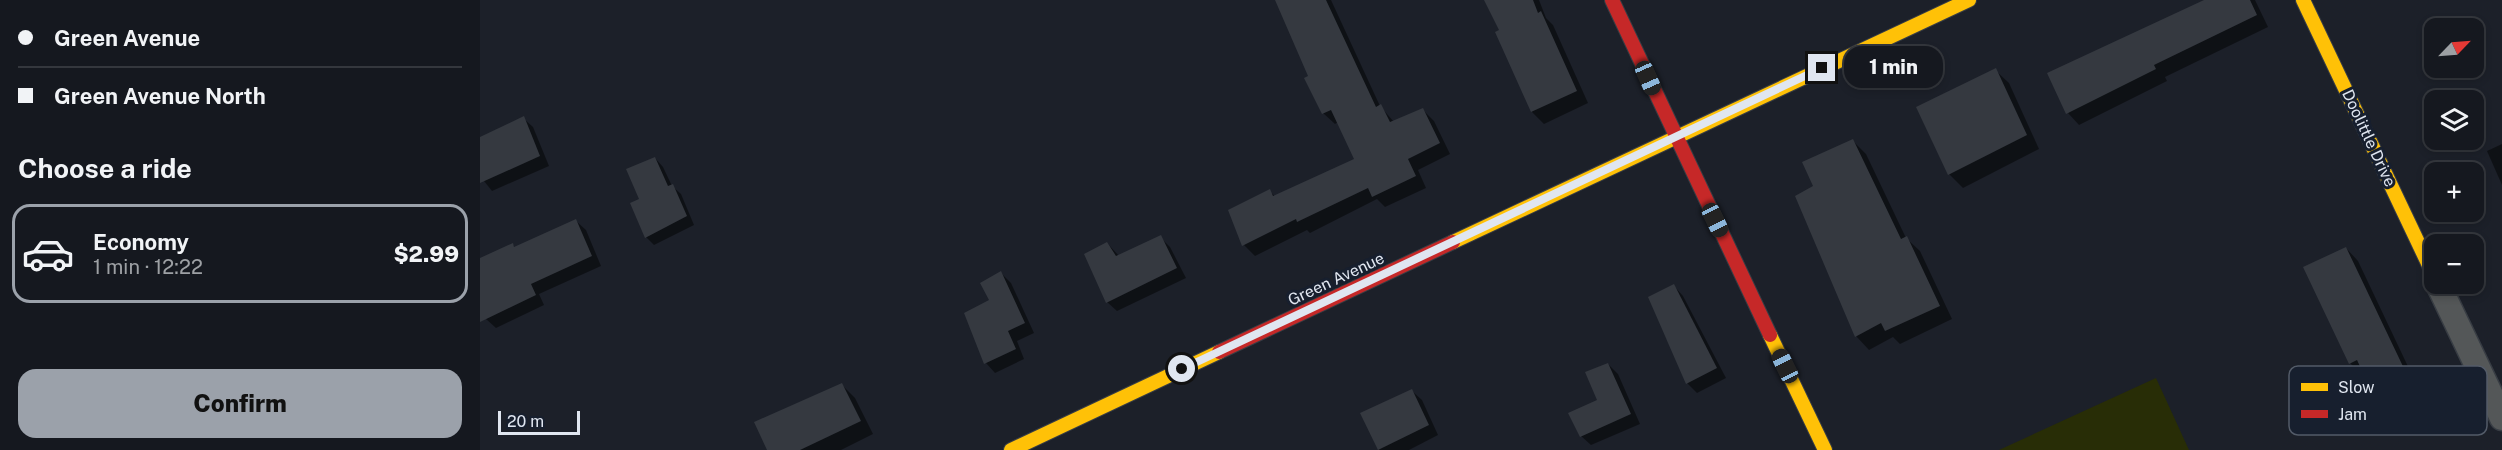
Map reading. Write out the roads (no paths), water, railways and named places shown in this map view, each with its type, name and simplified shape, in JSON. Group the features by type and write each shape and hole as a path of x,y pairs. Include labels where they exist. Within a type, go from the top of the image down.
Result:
{"street":[{"path":"1612,0 1825,450"},
{"name":"Green Avenue","path":"1011,450 1969,0"},
{"name":"Doolittle Drive","path":"2303,0 2424,255"},
{"path":"2443,294 2477,366"},
{"path":"2487,387 2502,418"}]}
